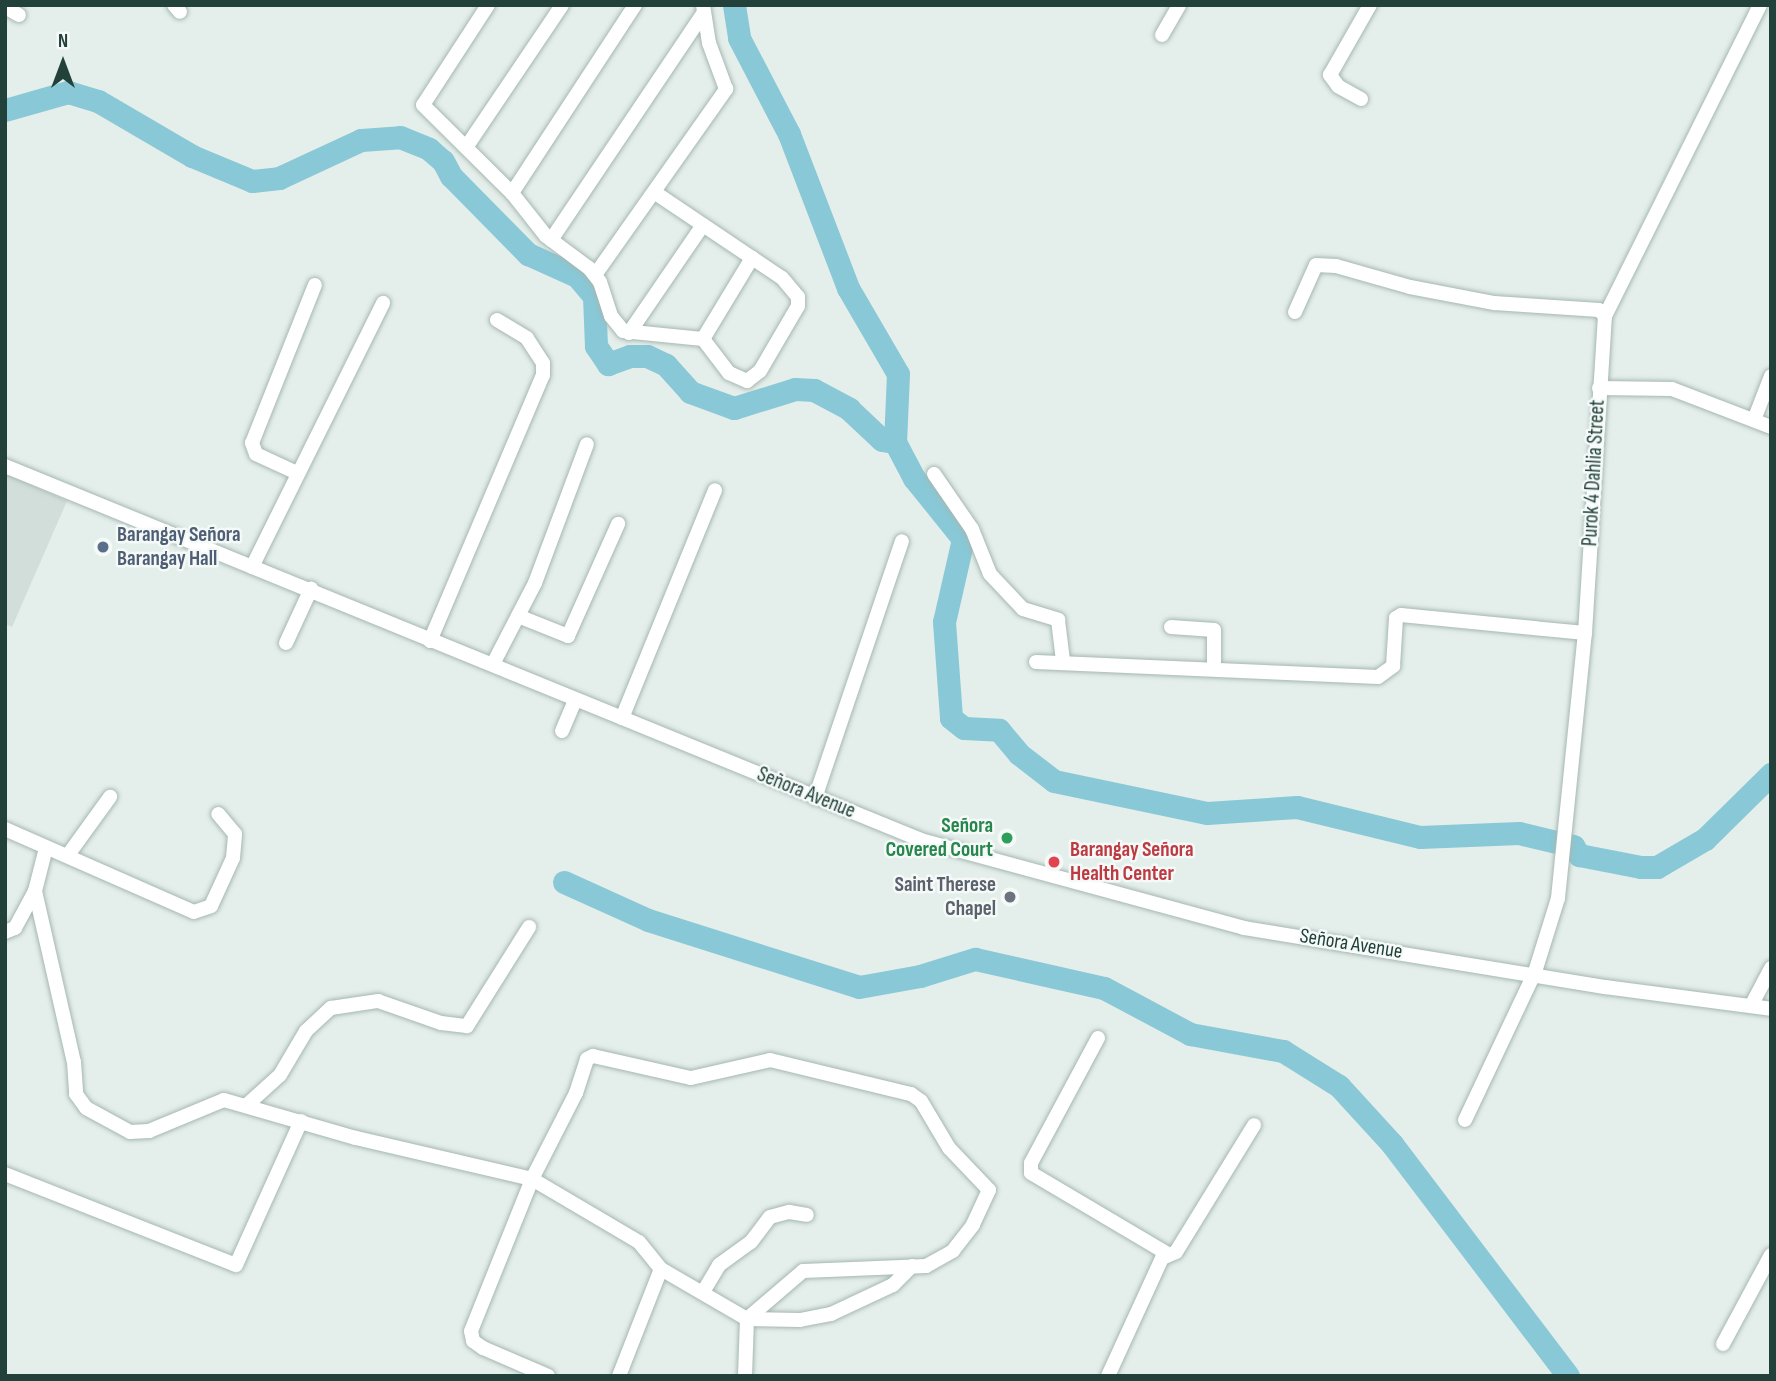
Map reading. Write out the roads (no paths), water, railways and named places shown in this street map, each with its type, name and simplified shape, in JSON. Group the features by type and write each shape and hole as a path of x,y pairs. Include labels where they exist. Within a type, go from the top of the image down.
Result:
{"street":[{"path":"488,5 423,105 512,193 551,240 595,275 611,316 629,333 703,339 740,381 760,371 798,306 798,297 782,278 654,192"},
{"path":"467,146 562,5"},
{"path":"512,193 635,5"},
{"path":"1162,35 1179,5"},
{"path":"1361,99 1338,86 1330,75 1370,5"},
{"name":"Purok 4 Dahlia Street","path":"1465,1120 1535,972 1558,898 1585,633 1598,388 1605,316 1760,5"},
{"path":"5,7 19,15"},
{"path":"551,240 703,10"},
{"path":"595,275 726,89 703,10"},
{"path":"629,333 703,225"},
{"path":"703,339 752,258"},
{"path":"1295,312 1316,265 1336,265 1494,303 1599,310 1605,316"},
{"path":"297,473 256,454 252,443 315,285"},
{"path":"252,567 383,303"},
{"path":"430,641 544,375 544,363 527,338 498,320"},
{"path":"1754,420 1771,376"},
{"path":"1598,388 1672,389 1771,427"},
{"path":"493,664 519,616 565,511 587,444"},
{"name":"Señora Avenue","path":"5,466 921,840 1244,928 1535,972 1605,987 1771,1009"},
{"path":"934,474 972,529 990,574 1024,609 1058,620 1063,661"},
{"path":"622,718 715,490"},
{"path":"519,616 568,636 618,524"},
{"path":"816,798 902,541"},
{"path":"286,643 311,589"},
{"path":"1036,662 1063,661 1378,677 1393,666 1396,618 1401,615 1585,633"},
{"path":"1171,627 1214,630 1214,668"},
{"path":"562,730 575,700"},
{"path":"68,855 110,797"},
{"path":"5,830 68,855 194,912 211,906 233,858 234,834 218,814"},
{"path":"5,932 15,928 35,891 46,848"},
{"path":"35,891 74,1062 76,1094 86,1108 137,1133 216,1101 248,1104 301,1121 532,1179 639,1242 661,1269 747,1319 800,1320 831,1314 893,1285 912,1266"},
{"path":"248,1104 280,1075 306,1031 331,1008 378,1001 441,1023 467,1026 529,927"},
{"path":"1751,1006 1771,968"},
{"path":"1098,1038 1031,1163 1031,1173 1168,1254 1176,1252 1211,1200 1254,1125"},
{"path":"548,1376 483,1348 473,1341 471,1331 532,1179 590,1057 691,1078 759,1060 801,1064 911,1094 921,1101 949,1148 989,1190 973,1225 953,1251 926,1266 803,1271 747,1319 745,1376"},
{"path":"5,1174 236,1265 301,1121"},
{"path":"703,1292 719,1265 751,1242 770,1217 789,1212 807,1215"},
{"path":"1108,1376 1168,1254"},
{"path":"1723,1344 1771,1255"},
{"path":"619,1376 661,1269"}],"waterway":[{"path":"734,5 739,38 789,134 848,288 898,374 895,442"},
{"path":"5,110 68,92 98,101 192,156 252,181 279,178 361,140 400,137 429,149 443,161 451,176 528,254 577,276 594,296 596,346 608,364 630,356 647,356 666,365 690,392 734,408 795,389 814,390 849,409 882,440 895,442 914,478 963,539 944,622 951,718 964,728 999,730 1019,754 1054,781 1207,813 1297,807 1420,837 1519,833 1573,846 1579,855 1641,867 1657,867 1705,839 1771,774"},
{"path":"564,882 648,920 859,987 920,976 975,959 1104,988 1190,1034 1283,1051 1339,1086 1392,1144 1568,1376"}],"place":[{"name":"Barangay Señora Barangay Hall","path":"103,547"},
{"name":"Señora Covered Court","path":"1007,838"},
{"name":"Barangay Señora Health Center","path":"1054,862"},
{"name":"Saint Therese Chapel","path":"1010,897"}]}
